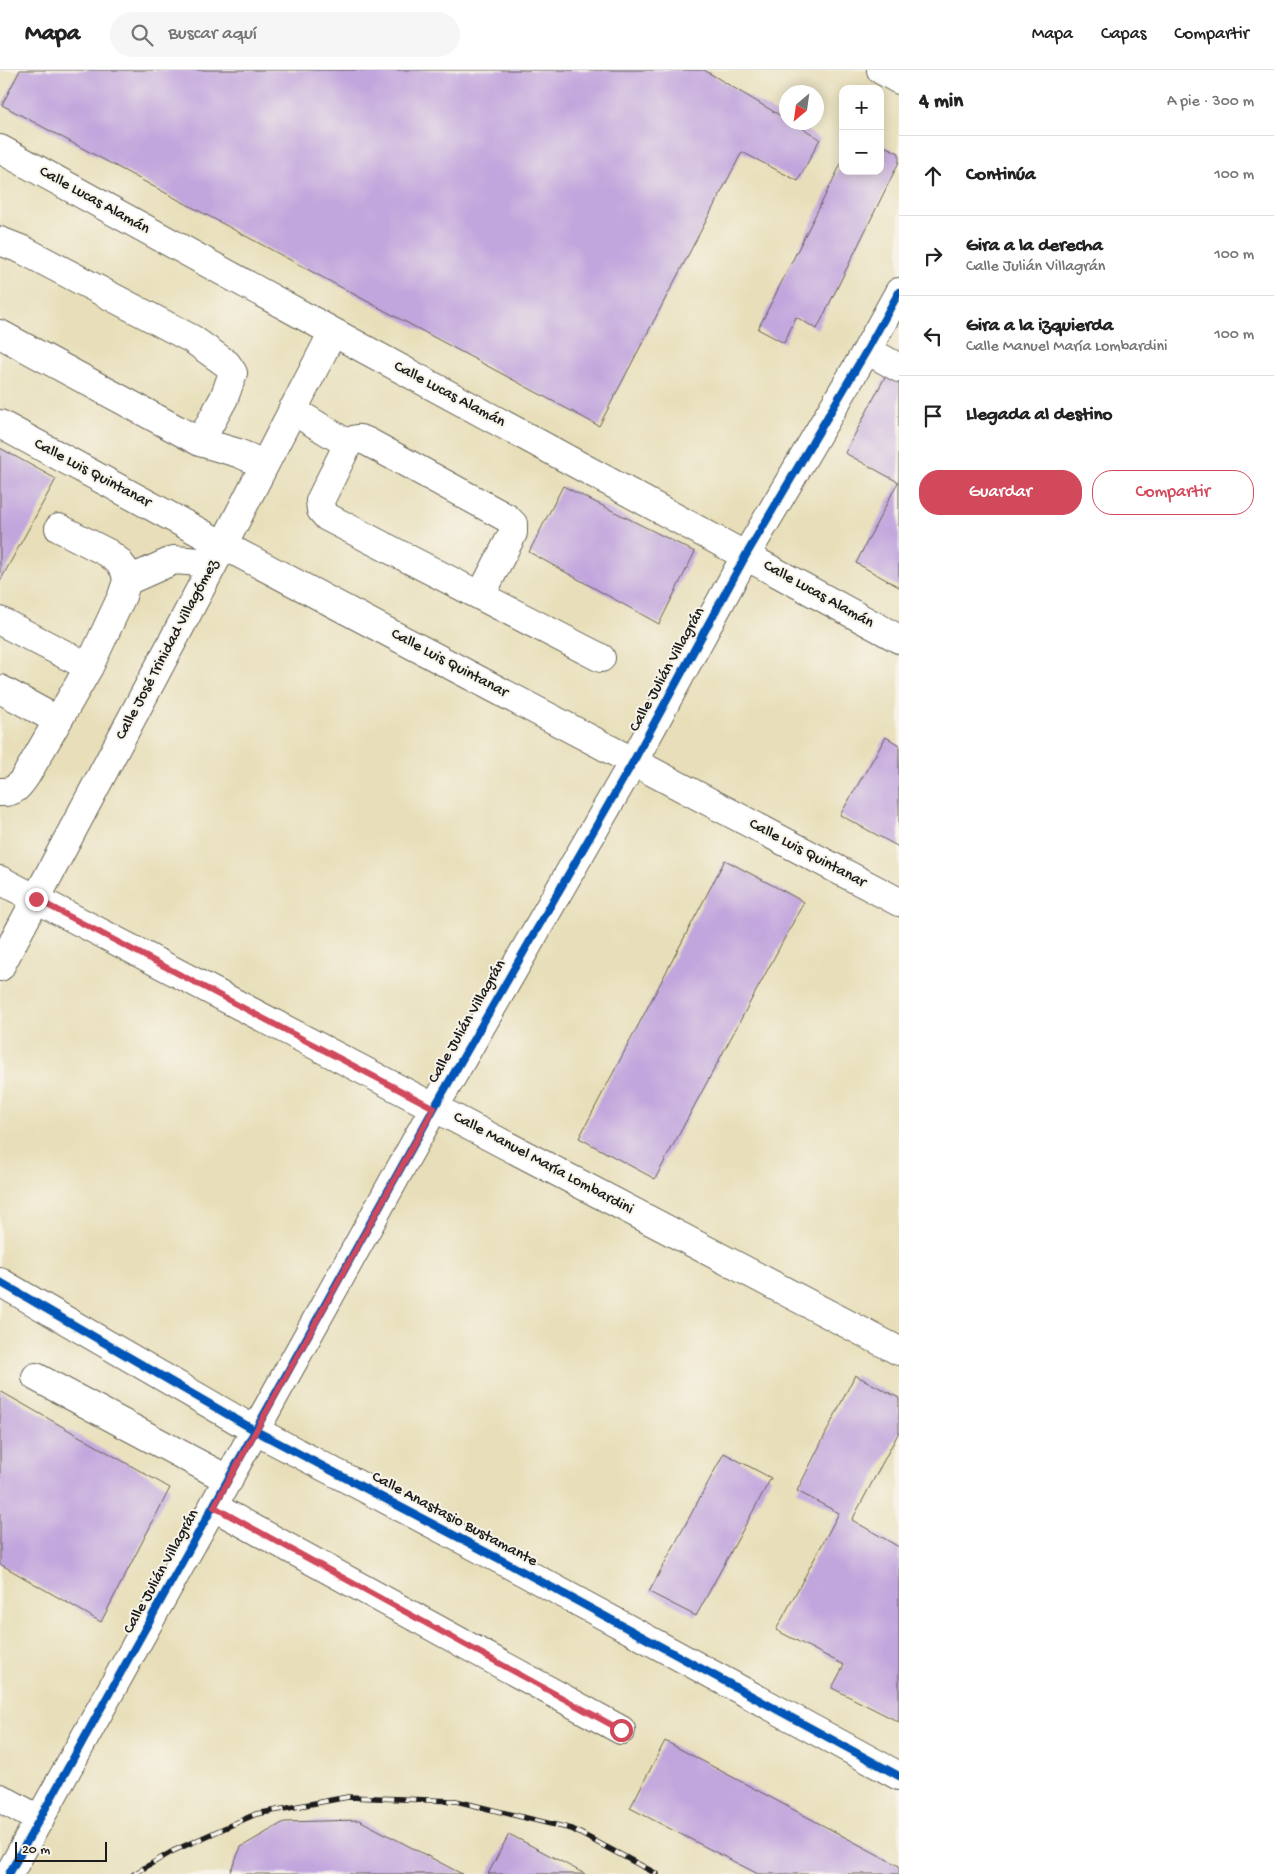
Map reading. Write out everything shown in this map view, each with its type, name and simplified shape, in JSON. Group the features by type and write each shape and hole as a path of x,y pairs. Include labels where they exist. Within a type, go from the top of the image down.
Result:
{"street":[{"path":"881,70 899,80"},
{"name":"Calle Lucas Alamán","path":"0,149 899,639"},
{"path":"0,241 23,250 192,339 226,364 233,373 230,384 200,442"},
{"name":"Calle Julián Villagrán","path":"9,1874 434,1108 634,762 746,555 867,350 899,292"},
{"name":"Calle José Trinidad Villagómez","path":"0,966 333,332"},
{"path":"0,334 200,442 238,453 264,464"},
{"path":"867,350 899,368"},
{"path":"292,410 348,444"},
{"name":"Calle Luis Quintanar","path":"0,424 218,554 634,762 899,902"},
{"path":"481,595 513,534 513,524 507,518 368,442 359,438 353,439 348,444 320,501 321,510 327,517 601,658"},
{"path":"0,792 9,792 18,787 90,666 127,581 125,570 118,560 59,528"},
{"path":"127,581 174,560 218,554"},
{"path":"0,621 90,666"},
{"path":"0,689 57,720"},
{"name":"Calle Manuel María Lombardini","path":"0,880 899,1351"},
{"name":"Calle Anastasio Bustamante","path":"0,1282 256,1430 507,1563 899,1776"},
{"path":"36,1377 229,1480"},
{"path":"214,1507 621,1730"},
{"path":"0,1798 40,1820"}],"building":[{"path":"20,70 704,70 779,115 779,130 806,130 820,139 798,181 742,152 599,426 2,105"},
{"path":"884,146 899,153 899,162 817,329 796,317 784,343 758,329 839,168 839,175 884,175"},
{"path":"887,373 899,380 899,587 856,563 898,482 845,453"},
{"path":"0,448 56,479 0,581"},
{"path":"563,486 695,552 659,624 529,552"},
{"path":"886,737 899,745 899,847 840,815"},
{"path":"725,860 804,902 655,1179 579,1138"},
{"path":"855,1375 899,1398 899,1432 852,1520 899,1547 899,1722 832,1688 844,1665 776,1630 839,1513 797,1491"},
{"path":"0,1391 170,1488 101,1622 0,1564"},
{"path":"724,1453 771,1478 696,1616 649,1592"},
{"path":"665,1741 899,1866 899,1874 758,1874 630,1808"},
{"path":"359,1820 462,1874 229,1874 241,1847 284,1822"},
{"path":"509,1834 585,1874 488,1874"}],"railway":[{"path":"134,1874 173,1851 256,1814 348,1797 456,1801 572,1829 657,1874"}],"cycle path":[{"path":"9,1874 434,1108 633,762 746,555 867,350 899,292"},
{"path":"0,1282 256,1431 507,1563 899,1776"}],"route":[{"path":"36,899 434,1108 214,1507 621,1730"}]}
